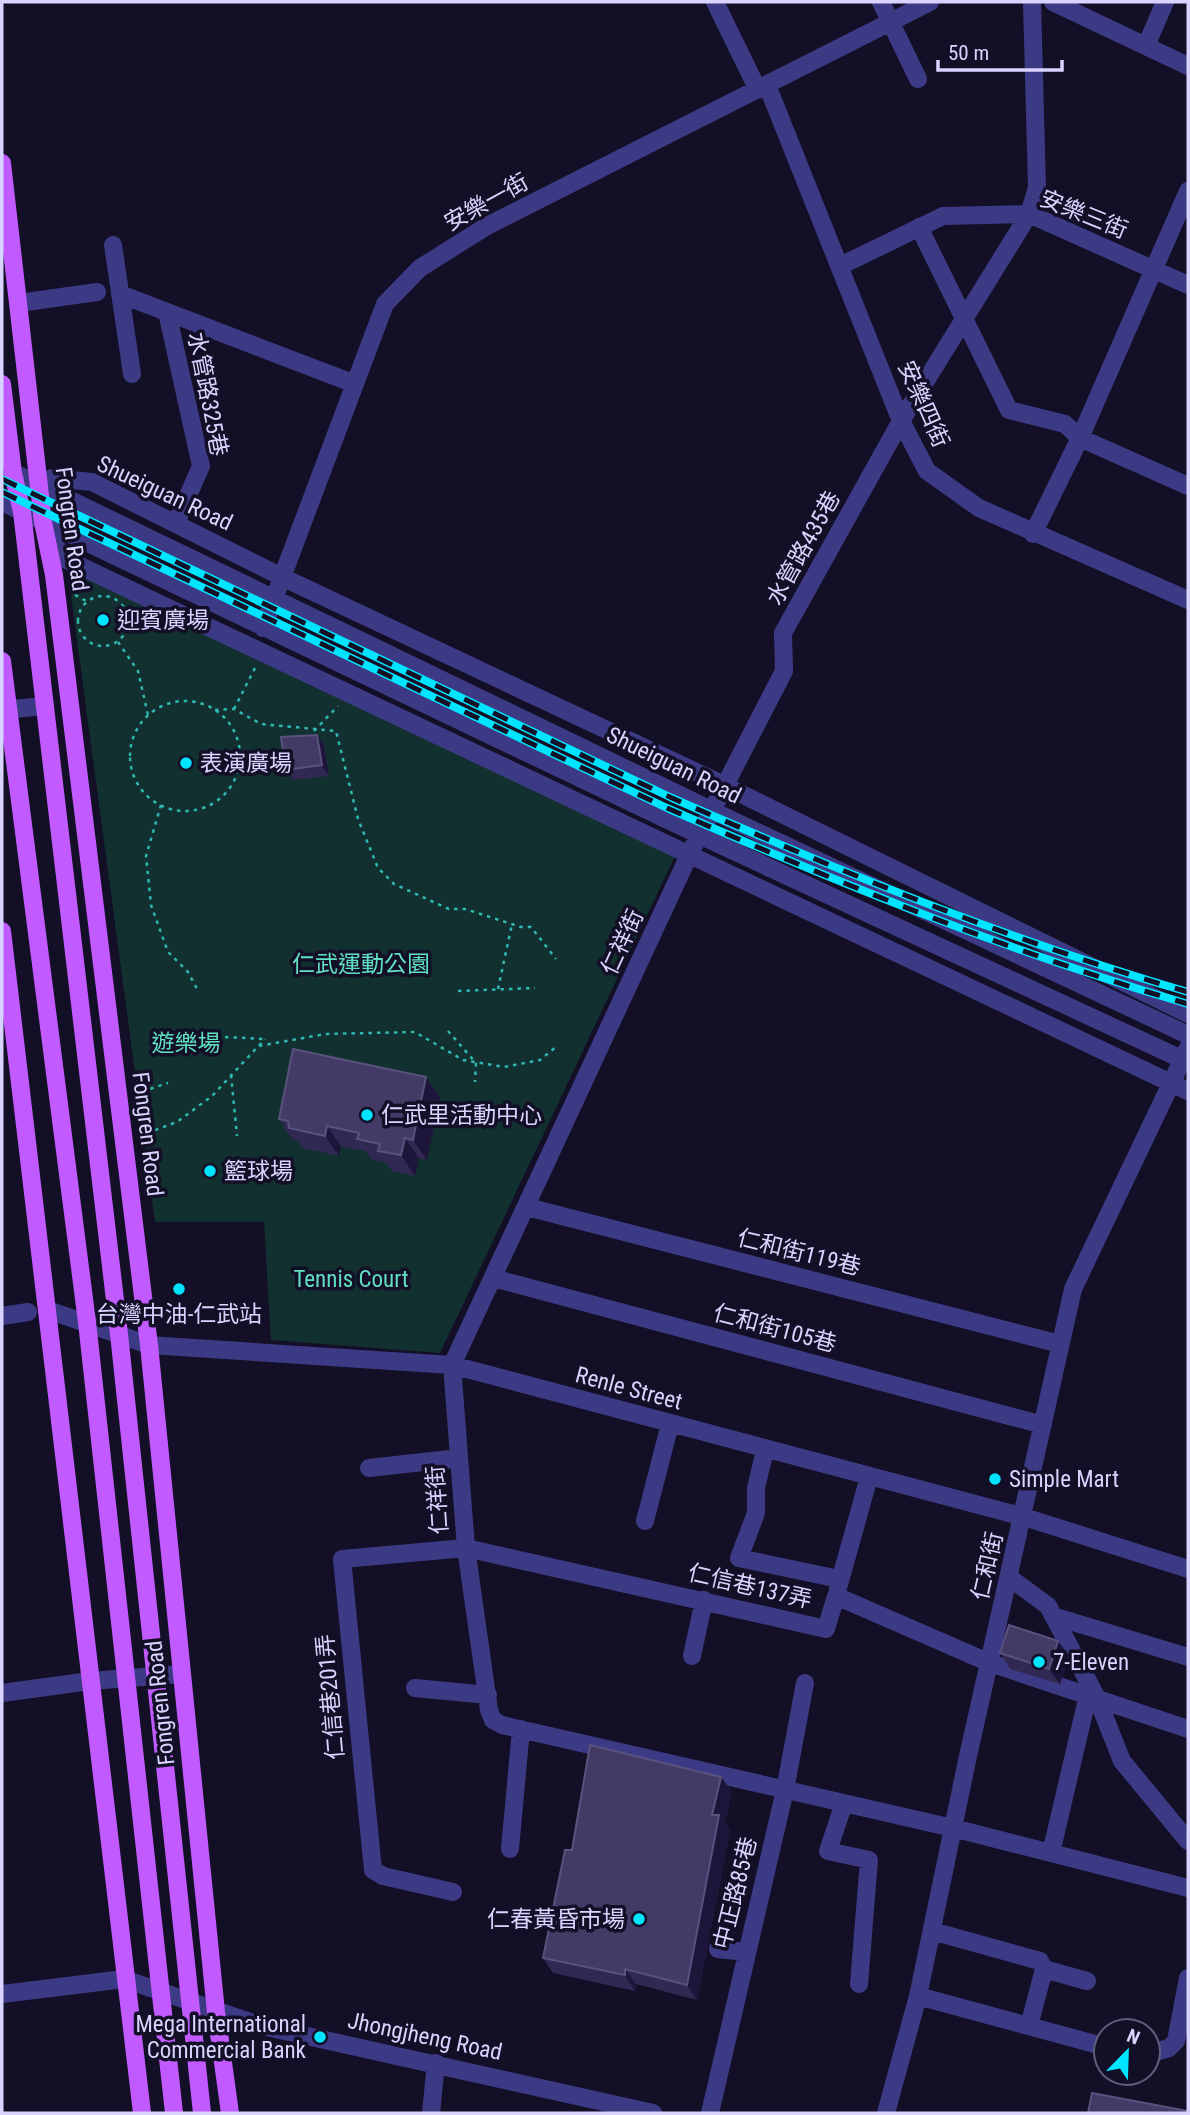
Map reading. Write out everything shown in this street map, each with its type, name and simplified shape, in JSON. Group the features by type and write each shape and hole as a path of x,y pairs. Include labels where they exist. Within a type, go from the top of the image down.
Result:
{"main road":[{"name":"Fongren Road","path":"2,163 43,522 54,575 149,1345 216,2012 230,2113"},
{"name":"Fongren Road","path":"2,384 7,470 22,512 120,1334 188,2001 202,2113"},
{"name":"Fongren Road","path":"2,661 5,710 87,1322 174,2113"},
{"path":"2,931 9,1044 48,1310 124,1979 142,2113"}],"street":[{"name":"安樂四街","path":"715,2 762,88 840,266 901,421 928,471 979,508 1188,600"},
{"path":"881,2 918,79"},
{"name":"安樂一街","path":"263,628 385,304 420,268 487,226 930,2"},
{"name":"水管路435巷","path":"690,853 784,671 783,633 901,421 1029,214 1037,188 1032,2"},
{"path":"1053,2 1188,66"},
{"path":"1146,46 1165,2"},
{"path":"1033,534 1080,438 1188,191"},
{"name":"安樂三街","path":"840,266 943,216 1029,214 1188,285"},
{"path":"919,228 1009,410 1065,424 1080,438 1188,486"},
{"path":"113,245 132,374"},
{"path":"19,303 97,292"},
{"name":"水管路325巷","path":"120,294 355,384"},
{"name":"水管路325巷","path":"167,312 201,466 176,523"},
{"path":"7,470 39,488"},
{"name":"Shueiguan Road","path":"1188,1014 723,785 284,578 92,482 52,478 39,488 710,810 1188,1035"},
{"path":"2,502 699,835 1186,1057"},
{"path":"43,522 63,558 1188,1091"},
{"path":"5,710 45,706"},
{"name":"仁祥街","path":"690,853 452,1365 466,1548 493,1720 521,1730 953,1828 1188,1888"},
{"name":"仁和街","path":"886,2113 918,1996 1077,1276 1186,1057"},
{"name":"仁和街119巷","path":"527,1208 1060,1344"},
{"name":"仁和街105巷","path":"493,1279 1044,1425"},
{"name":"Renle Street","path":"48,1310 149,1345 452,1365 1024,1517 1188,1569"},
{"path":"2,1316 28,1312"},
{"path":"645,1521 670,1424"},
{"path":"765,1450 756,1488 756,1513 739,1559 838,1587 870,1477"},
{"path":"369,1468 459,1458"},
{"name":"仁信巷137弄","path":"466,1548 826,1629 838,1587 990,1663 1188,1729"},
{"name":"仁信巷201弄","path":"453,1892 383,1876 373,1870 342,1559 466,1548"},
{"path":"1010,1578 1048,1606 1122,1761 1188,1841"},
{"path":"692,1656 704,1600"},
{"path":"1053,1616 1188,1657"},
{"path":"2,1693 90,1681 182,1674"},
{"name":"中正路85巷","path":"710,2113 785,1790 805,1683"},
{"path":"415,1688 488,1695"},
{"path":"1051,1853 1092,1697"},
{"path":"510,1849 521,1730"},
{"path":"844,1803 828,1852 869,1860 859,1984"},
{"path":"932,1931 1035,1959 1043,1964 1030,2026"},
{"path":"718,1949 746,1952"},
{"path":"1044,1969 1087,1980"},
{"path":"1162,2050 1169,2048 1175,2041 1188,1978"},
{"path":"2,1994 124,1979"},
{"name":"Jhongjheng Road","path":"124,1979 262,2026 436,2063 643,2112"},
{"path":"918,1996 1092,2043"},
{"path":"431,2113 436,2063"}],"path":[{"path":"65,590 89,602"},
{"path":"102,596 118,601 123,606 127,613 127,629 118,642 101,647 85,640 80,633 78,615 89,602 102,596"},
{"path":"118,642 138,671 148,715"},
{"path":"234,709 260,659"},
{"path":"314,731 345,699"},
{"path":"215,710 234,731 239,745 239,766 232,786 217,801 198,810 183,811 161,805 145,794 132,769 132,740 148,715 174,703 195,703 215,710 234,709 261,724 302,730 336,731 358,819 378,868 394,884 449,909 478,912 512,924 531,927 556,959"},
{"path":"302,730 305,738"},
{"path":"161,805 146,856 150,905 168,952 188,972 197,989"},
{"path":"498,989 512,924"},
{"path":"458,991 535,988"},
{"path":"448,1031 476,1063 475,1082"},
{"path":"259,1046 325,1034 415,1032 463,1060 504,1067 540,1060 557,1046"},
{"path":"134,1137 177,1122 212,1096 265,1040 225,1037"},
{"path":"231,1075 237,1136"},
{"path":"129,1095 168,1083"}],"green space":[{"name":"仁武運動公園","path":"66,558 677,852 440,1353 271,1340 264,1222 155,1222"}],"building":[{"path":"317,735 322,765 286,770 281,737"},
{"name":"仁武里活動中心","path":"293,1049 426,1077 413,1140 405,1138 401,1155 378,1151 380,1144 357,1139 359,1133 327,1126 325,1136 289,1128 288,1121 279,1119"},
{"path":"1009,1625 1058,1641 1049,1669 1000,1653"},
{"name":"仁春黃昏市場","path":"590,1745 721,1777 712,1815 719,1815 687,1985 625,1969 625,1975 543,1958 565,1850 572,1850"},
{"path":"1092,2093 1188,2111 1188,2113 1088,2113"}],"railway":[{"path":"2,479 672,798 927,904 1056,951 1188,992"},
{"path":"2,492 731,836 990,939 1188,1004"}],"place":[{"name":"迎賓廣場","path":"103,620"},
{"name":"表演廣場","path":"186,763"},
{"name":"仁武里活動中心","path":"367,1115"},
{"name":"籃球場","path":"210,1171"},
{"name":"台灣中油-仁武站","path":"179,1289"},
{"name":"Simple Mart","path":"995,1479"},
{"name":"7-Eleven","path":"1039,1662"},
{"name":"仁春黃昏市場","path":"639,1919"},
{"name":"Mega International Commercial Bank","path":"320,2037"}],"park label":[{"name":"遊樂場","path":"186,1043"},
{"name":"Tennis Court","path":"351,1279"}]}
